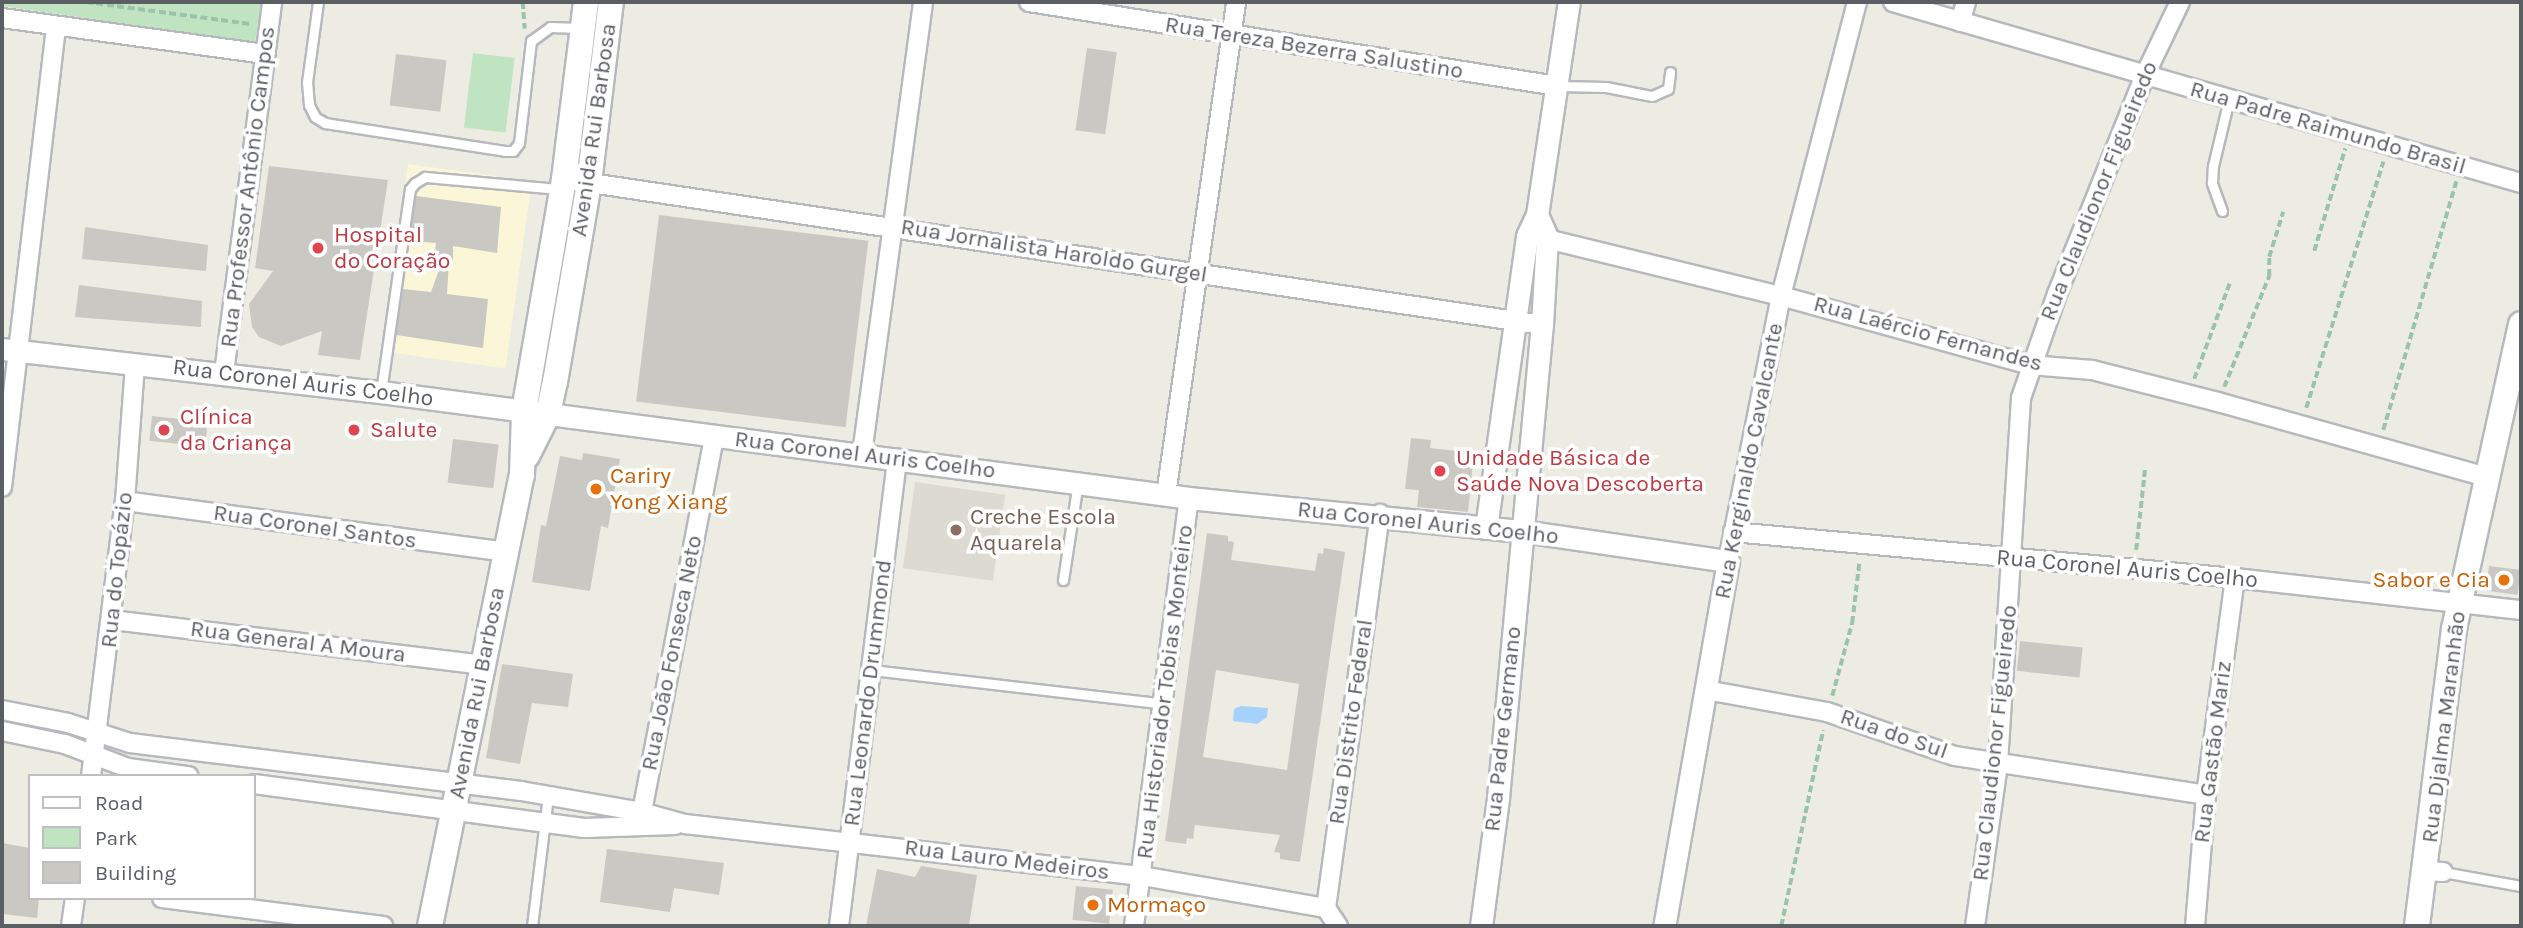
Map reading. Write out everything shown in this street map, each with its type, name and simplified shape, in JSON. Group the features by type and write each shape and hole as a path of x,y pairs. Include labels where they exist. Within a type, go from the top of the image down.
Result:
{"main road":[{"name":"Avenida Rui Barbosa","path":"536,413 586,2"},
{"name":"Avenida Rui Barbosa","path":"430,926 525,460 589,183 611,2"},
{"name":"Rua Djalma Maranhão","path":"2417,926 2434,872 2446,684 2459,605 2518,363 2521,324"}],"street":[{"name":"Rua Professor Antônio Campos","path":"224,373 272,2"},
{"path":"862,454 923,2"},
{"name":"Rua Tereza Bezerra Salustino","path":"1029,2 1560,86"},
{"name":"Rua Historiador Tobias Monteiro","path":"1166,495 1200,273 1236,2"},
{"path":"1486,528 1514,321 1537,236 1537,215 1560,86 1569,2"},
{"name":"Rua Kerginaldo Cavalcante","path":"1664,926 1733,532 1781,296 1857,2"},
{"name":"Rua Padre Raimundo Brasil","path":"1894,2 2521,183"},
{"path":"1961,22 1966,2"},
{"name":"Rua Claudionor Figueiredo","path":"1975,926 1998,764 2014,560 2018,429 2030,365 2145,75 2180,2"},
{"path":"2,18 267,54"},
{"path":"2,487 10,350 56,26"},
{"name":"Rua Jornalista Haroldo Gurgel","path":"564,184 589,183 892,226 1542,326"},
{"name":"Rua Laércio Fernandes","path":"1537,236 1781,296 2030,365 2092,370 2188,394 2490,478"},
{"name":"Rua Padre Germano","path":"1481,926 1498,798 1542,326 1537,236"},
{"name":"Rua Coronel Auris Coelho","path":"10,350 381,392 714,437 1078,480 1189,498 1380,514 1522,531 1728,561"},
{"name":"Rua do Topázio","path":"91,774 125,502 135,364"},
{"name":"Rua João Fonseca Neto","path":"640,820 714,437"},
{"name":"Rua Leonardo Drummond","path":"839,926 897,459"},
{"name":"Rua Historiador Tobias Monteiro","path":"1134,926 1189,498"},
{"name":"Rua Coronel Santos","path":"125,502 506,552"},
{"name":"Rua Distrito Federal","path":"1326,908 1380,514"},
{"name":"Rua Coronel Auris Coelho","path":"1733,532 1861,541 2014,560 2235,578 2521,610"},
{"name":"Rua Gastão Mariz","path":"2195,926 2206,795 2235,578"},
{"name":"Rua General A Moura","path":"112,620 483,664"},
{"name":"Rua do Sul","path":"1706,690 1827,712 1955,756 2206,795"},
{"name":"Rua Lauro Medeiros","path":"2,710 130,743 548,796 640,820"},
{"path":"2,732 65,744 128,768 173,774"},
{"name":"Rua Lauro Medeiros","path":"256,784 542,823 640,820 850,840 1142,876 1326,908"},
{"path":"71,926 75,900"},
{"path":"178,900 383,926"},
{"path":"1326,908 1338,926"}],"lane":[{"path":"318,2 307,94 312,113 324,123 513,151 520,136 531,41 550,27 583,28"},
{"path":"1560,86 1606,87 1652,96 1668,89 1670,72"},
{"path":"2222,211 2212,183 2229,99"},
{"path":"381,392 410,189 415,183 425,177 564,184"},
{"path":"1063,580 1078,480"},
{"path":"872,670 1164,704"},
{"path":"532,926 542,823 548,796"},
{"path":"2434,872 2521,886"}],"path":[{"path":"86,2 123,4 252,24 253,13"},
{"path":"523,2 523,25 531,41"},
{"path":"2315,251 2349,133"},
{"path":"2301,424 2388,145"},
{"path":"2378,445 2462,166"},
{"path":"2218,402 2269,276 2269,257 2283,212"},
{"path":"2188,394 2230,282"},
{"path":"2133,570 2145,467"},
{"path":"1781,926 1827,712 1852,623 1861,541"}],"shaded area":[{"path":"408,164 532,181 505,369 382,351"},
{"path":"915,482 1005,495 993,581 903,568"}],"green space":[{"path":"2,2 261,2 255,42 2,6"},
{"path":"473,53 515,58 506,133 464,127"}],"water":[{"path":"1241,706 1268,708 1267,717 1257,724 1233,721 1234,709"}],"building":[{"path":"1087,48 1117,52 1105,134 1075,130"},
{"path":"396,54 447,60 440,112 390,106"},
{"name":"Hospital do Coração","path":"269,166 388,180 360,360 318,355 322,331 281,346 259,337 252,327 249,304 273,271 255,268"},
{"path":"416,196 501,207 497,253 453,246 453,261 449,260 447,294 488,299 483,348 396,335 403,289 431,292 443,259 434,258 436,243 410,241"},
{"path":"659,215 868,241 846,427 636,402"},
{"path":"85,227 208,245 206,271 82,259"},
{"path":"79,285 202,301 201,327 75,317"},
{"path":"152,416 208,422 205,447 149,441"},
{"name":"Unidade Básica de Saúde Nova Descoberta","path":"1411,438 1431,440 1430,448 1474,453 1468,512 1417,507 1419,490 1405,489"},
{"path":"453,439 499,445 493,488 448,483"},
{"path":"583,453 620,459 608,528 601,526 590,591 532,582 541,525 546,526 560,456 582,460"},
{"path":"1207,533 1228,536 1228,541 1234,542 1231,560 1315,571 1318,553 1323,554 1324,548 1345,552 1300,862 1280,859 1280,853 1274,852 1280,835 1195,825 1193,839 1187,838 1186,844 1165,841","holes":["1216,670 1299,684 1287,770 1203,757"]},
{"name":"Sabor e Cia","path":"2489,566 2521,570 2518,595 2486,591"},
{"path":"2020,641 2083,648 2080,677 2017,671"},
{"path":"502,664 573,674 568,707 532,703 520,764 486,758"},
{"path":"2,843 28,848 28,900 39,900 37,918 2,914"},
{"path":"607,849 724,863 719,895 674,888 670,912 600,902"},
{"path":"921,866 977,875 969,926 866,926 877,869 915,877"},
{"name":"Mormaço","path":"1076,886 1113,890 1109,924 1072,920"}],"place":[{"name":"Hospital do Coração","path":"318,248"},
{"name":"Clínica da Criança","path":"164,430"},
{"name":"Salute","path":"354,430"},
{"name":"Unidade Básica de Saúde Nova Descoberta","path":"1440,471"},
{"name":"Cariry Yong Xiang","path":"596,489"},
{"name":"Creche Escola Aquarela","path":"956,530"},
{"name":"Sabor e Cia","path":"2504,580"},
{"name":"Mormaço","path":"1093,905"}]}
